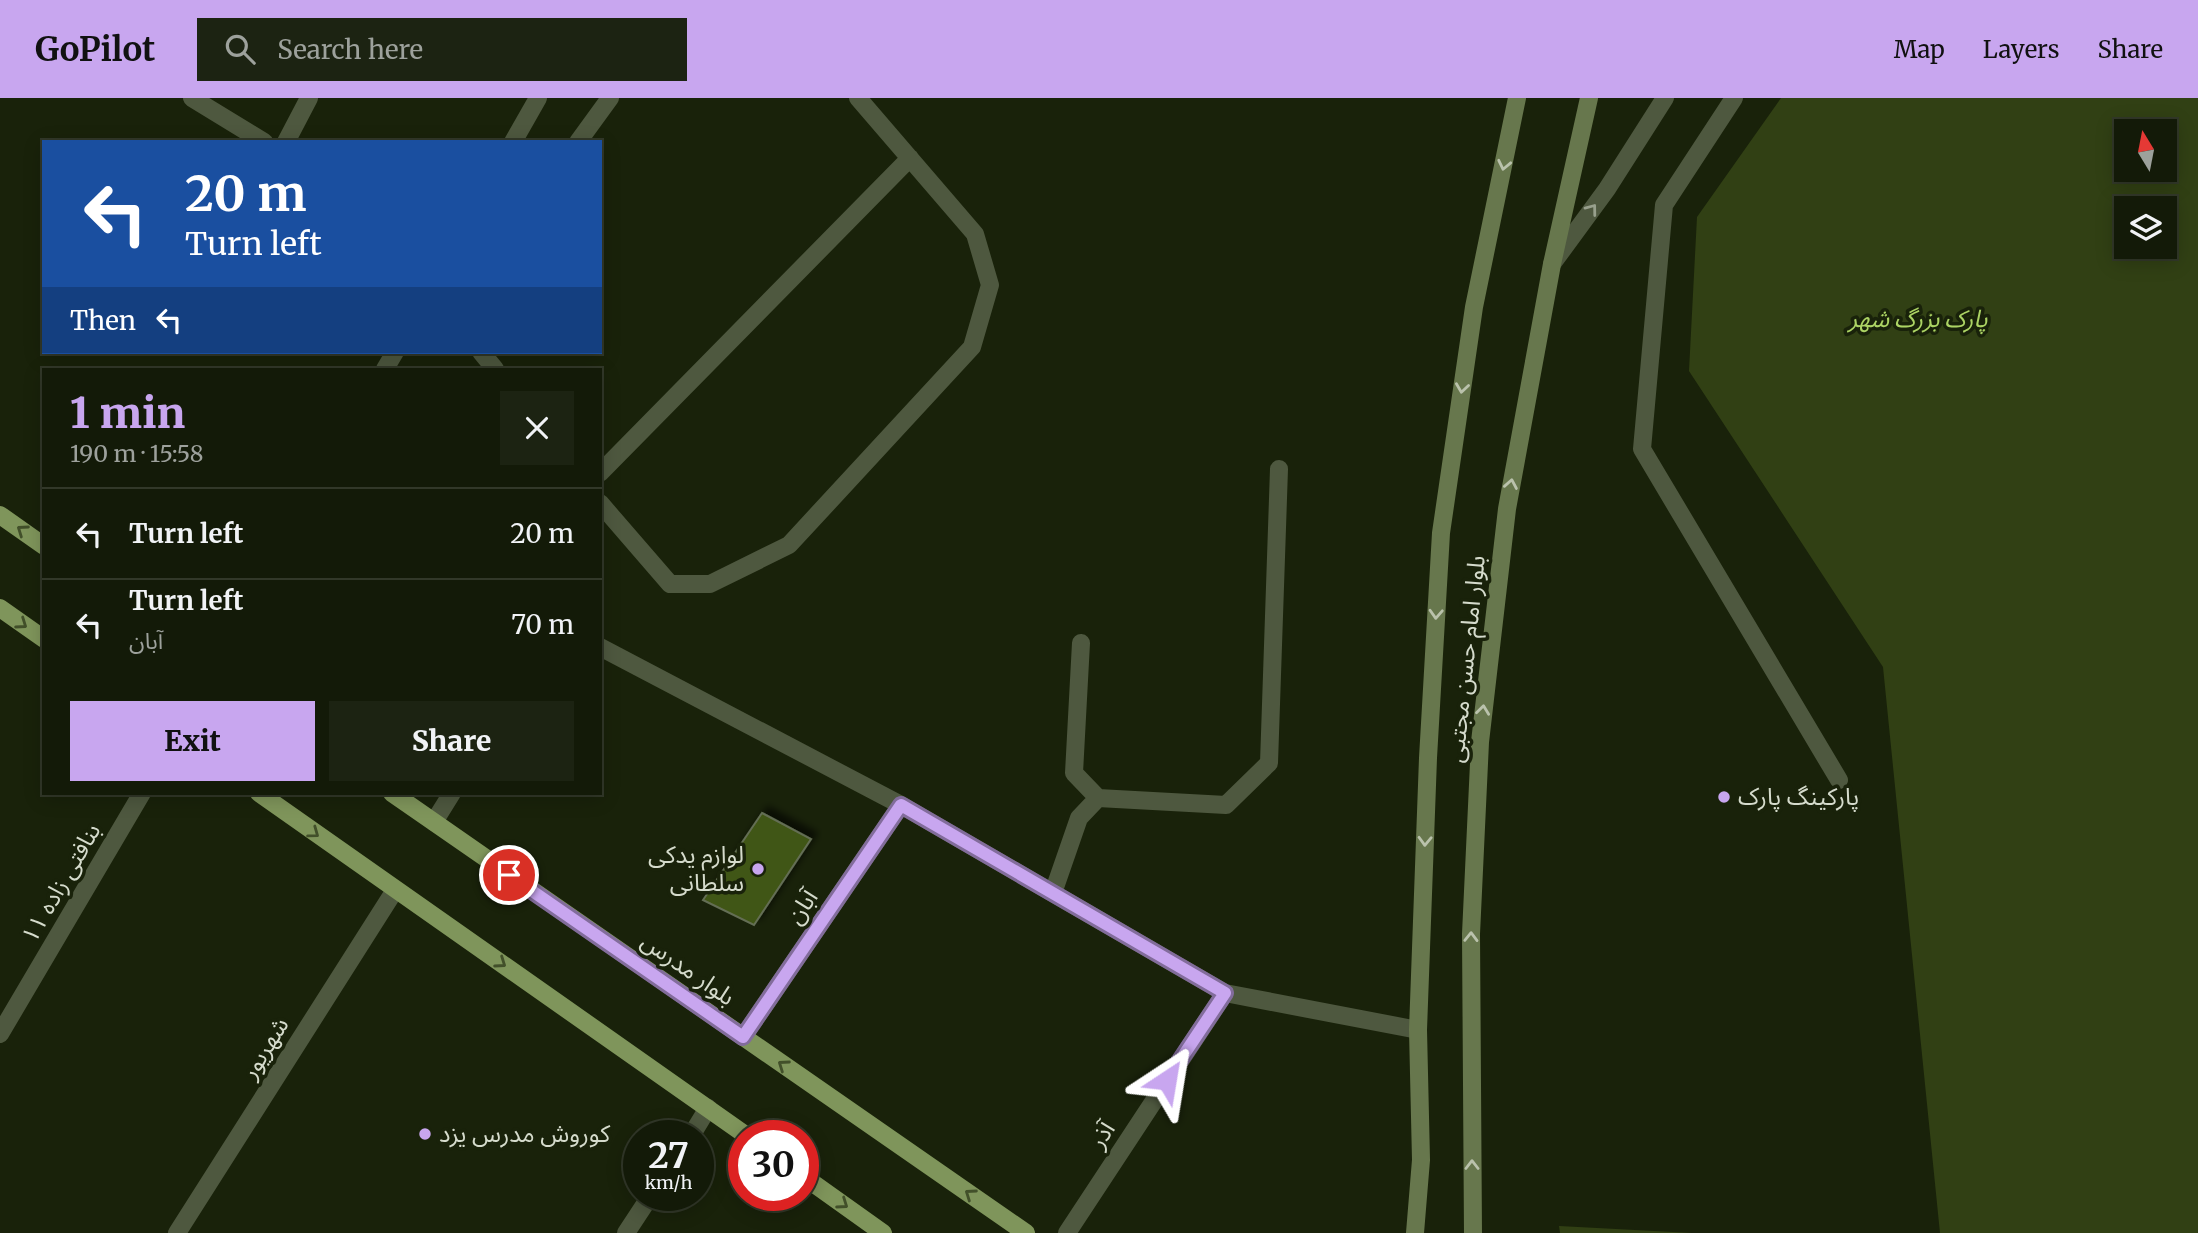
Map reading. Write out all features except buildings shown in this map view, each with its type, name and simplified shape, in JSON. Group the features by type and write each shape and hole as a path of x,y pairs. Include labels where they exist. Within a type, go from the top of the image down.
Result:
{"main road":[{"name":"بلوار امام حسن مجتبی","path":"1415,1233 1422,1160 1418,1030 1428,758 1441,533 1474,307 1517,98"},
{"name":"بلوار امام حسن مجتبی","path":"1473,1233 1471,934 1479,741 1507,509 1552,264 1589,98"},
{"path":"0,515 42,545"},
{"path":"0,608 42,638"},
{"path":"262,795 728,1122"},
{"name":"بلوار مدرس","path":"395,795 1026,1233"},
{"path":"819,1187 883,1233"}],"street":[{"path":"192,98 261,140"},
{"path":"287,140 309,98"},
{"path":"514,140 538,98"},
{"path":"579,140 610,98"},
{"path":"602,505 670,584 710,584 789,545 972,347 990,285 975,234 859,98"},
{"path":"1552,264 1607,189 1665,98"},
{"path":"1734,98 1664,205 1642,449 1839,780"},
{"path":"602,471 910,158"},
{"path":"483,354 494,368"},
{"path":"1081,643 1074,773 1098,799 1226,805 1269,763 1279,469"},
{"path":"602,648 901,805 1225,993 1418,1030"},
{"name":"بنافتی زاده ۱۱","path":"0,1034 141,795"},
{"path":"434,822 451,795"},
{"path":"1053,893 1080,818 1098,799"},
{"name":"آبان","path":"743,1037 901,805"},
{"name":"شهریور","path":"177,1233 395,890"},
{"name":"آذر","path":"1067,1233 1225,993"},
{"path":"701,1120 708,1108"},
{"path":"626,1233 640,1211"}],"green space":[{"name":"پارک بزرگ شهر","path":"1781,98 2198,98 2198,1233 1940,1233 1883,667 1689,371 1697,217"},
{"path":"1559,1226 1692,1233 1560,1233"}],"place":[{"name":"پارکینگ پارک","path":"1724,797"},
{"name":"لوازم یدکی سلطانی","path":"758,869"},
{"name":"کوروش مدرس یزد","path":"425,1134"}],"route":[{"path":"509,875 743,1037 901,805 1225,993 1167,1080"}]}
